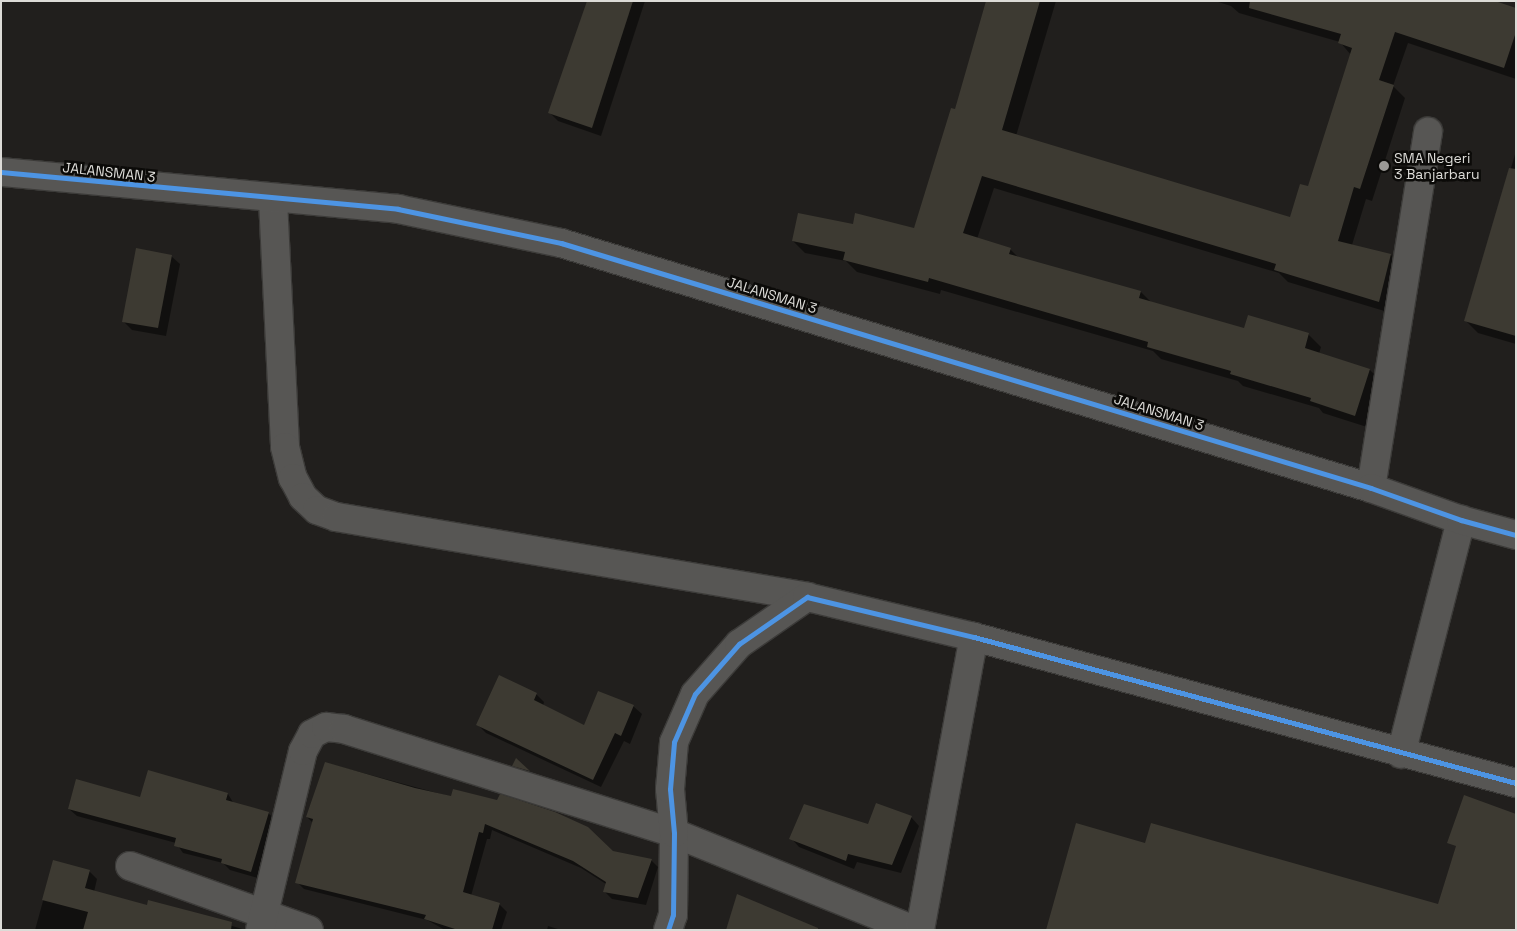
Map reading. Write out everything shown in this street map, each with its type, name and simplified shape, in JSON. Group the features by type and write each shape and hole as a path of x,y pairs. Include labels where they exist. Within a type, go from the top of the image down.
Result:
{"street":[{"path":"1371,488 1428,132"},
{"name":"JALANSMAN 3","path":"1,172 274,200 398,209 560,243 1371,488 1461,520 1516,535"},
{"path":"274,200 285,447 293,478 303,497 317,510 336,518 807,597 974,637 1401,754 1516,783"},
{"path":"1401,754 1461,520"},
{"path":"668,930 673,915 674,833 670,789 674,742 695,694 739,644 807,597"},
{"path":"920,930 974,637"},
{"path":"262,922 303,752 312,734 326,727 344,729 674,833 914,930"},
{"path":"130,866 262,922 309,930"}],"building":[{"path":"587,1 633,1 592,128 548,113"},
{"path":"986,1 1040,1 1002,130 1290,217 1300,184 1308,186 1352,48 1338,43 1341,34 1249,8 1250,1 1495,1 1516,8 1516,32 1504,68 1395,32 1379,80 1394,85 1360,189 1354,187 1338,241 1391,254 1379,302 1274,270 1276,264 982,176 963,233 1011,248 1009,254 1141,291 1139,298 1244,328 1248,315 1309,333 1305,348 1370,369 1355,416 1310,401 1311,398 1230,374 1231,371 1147,347 1148,342 929,278 928,282 843,260 845,252 792,241 798,213 853,224 855,213 914,228 951,108 955,109"},
{"path":"1509,168 1516,169 1516,336 1464,321"},
{"path":"136,248 172,255 158,328 122,322"},
{"path":"499,675 537,693 534,700 584,725 598,691 634,705 621,736 615,733 593,780 476,725"},
{"path":"516,758 530,771 512,766"},
{"path":"325,762 415,788 451,796 453,789 497,800 500,794 555,812 588,827 613,851 652,859 638,898 603,892 606,882 573,861 485,824 483,833 479,832 463,892 500,903 492,930 458,930 424,919 426,915 295,883 313,819 306,817"},
{"path":"148,770 228,793 226,800 269,812 251,872 221,863 222,859 174,846 176,838 68,809 76,779 140,797"},
{"path":"1464,795 1516,814 1516,930 1046,930 1076,823 1145,843 1151,823 1438,904 1456,846 1447,843"},
{"path":"876,803 912,816 892,865 848,854 846,861 789,839 804,804 868,824"},
{"path":"53,860 90,870 85,888 147,905 148,900 232,922 231,930 83,930 88,912 42,900"},
{"path":"737,894 818,928 818,930 726,930"}],"cycle path":[{"path":"1,172 398,209 561,243 1371,488 1461,520 1516,535"},
{"path":"668,930 673,915 674,833 670,789 674,742 695,694 739,644 807,597 974,637 1516,783"}],"place":[{"name":"SMA Negeri 3 Banjarbaru","path":"1384,166"}]}
